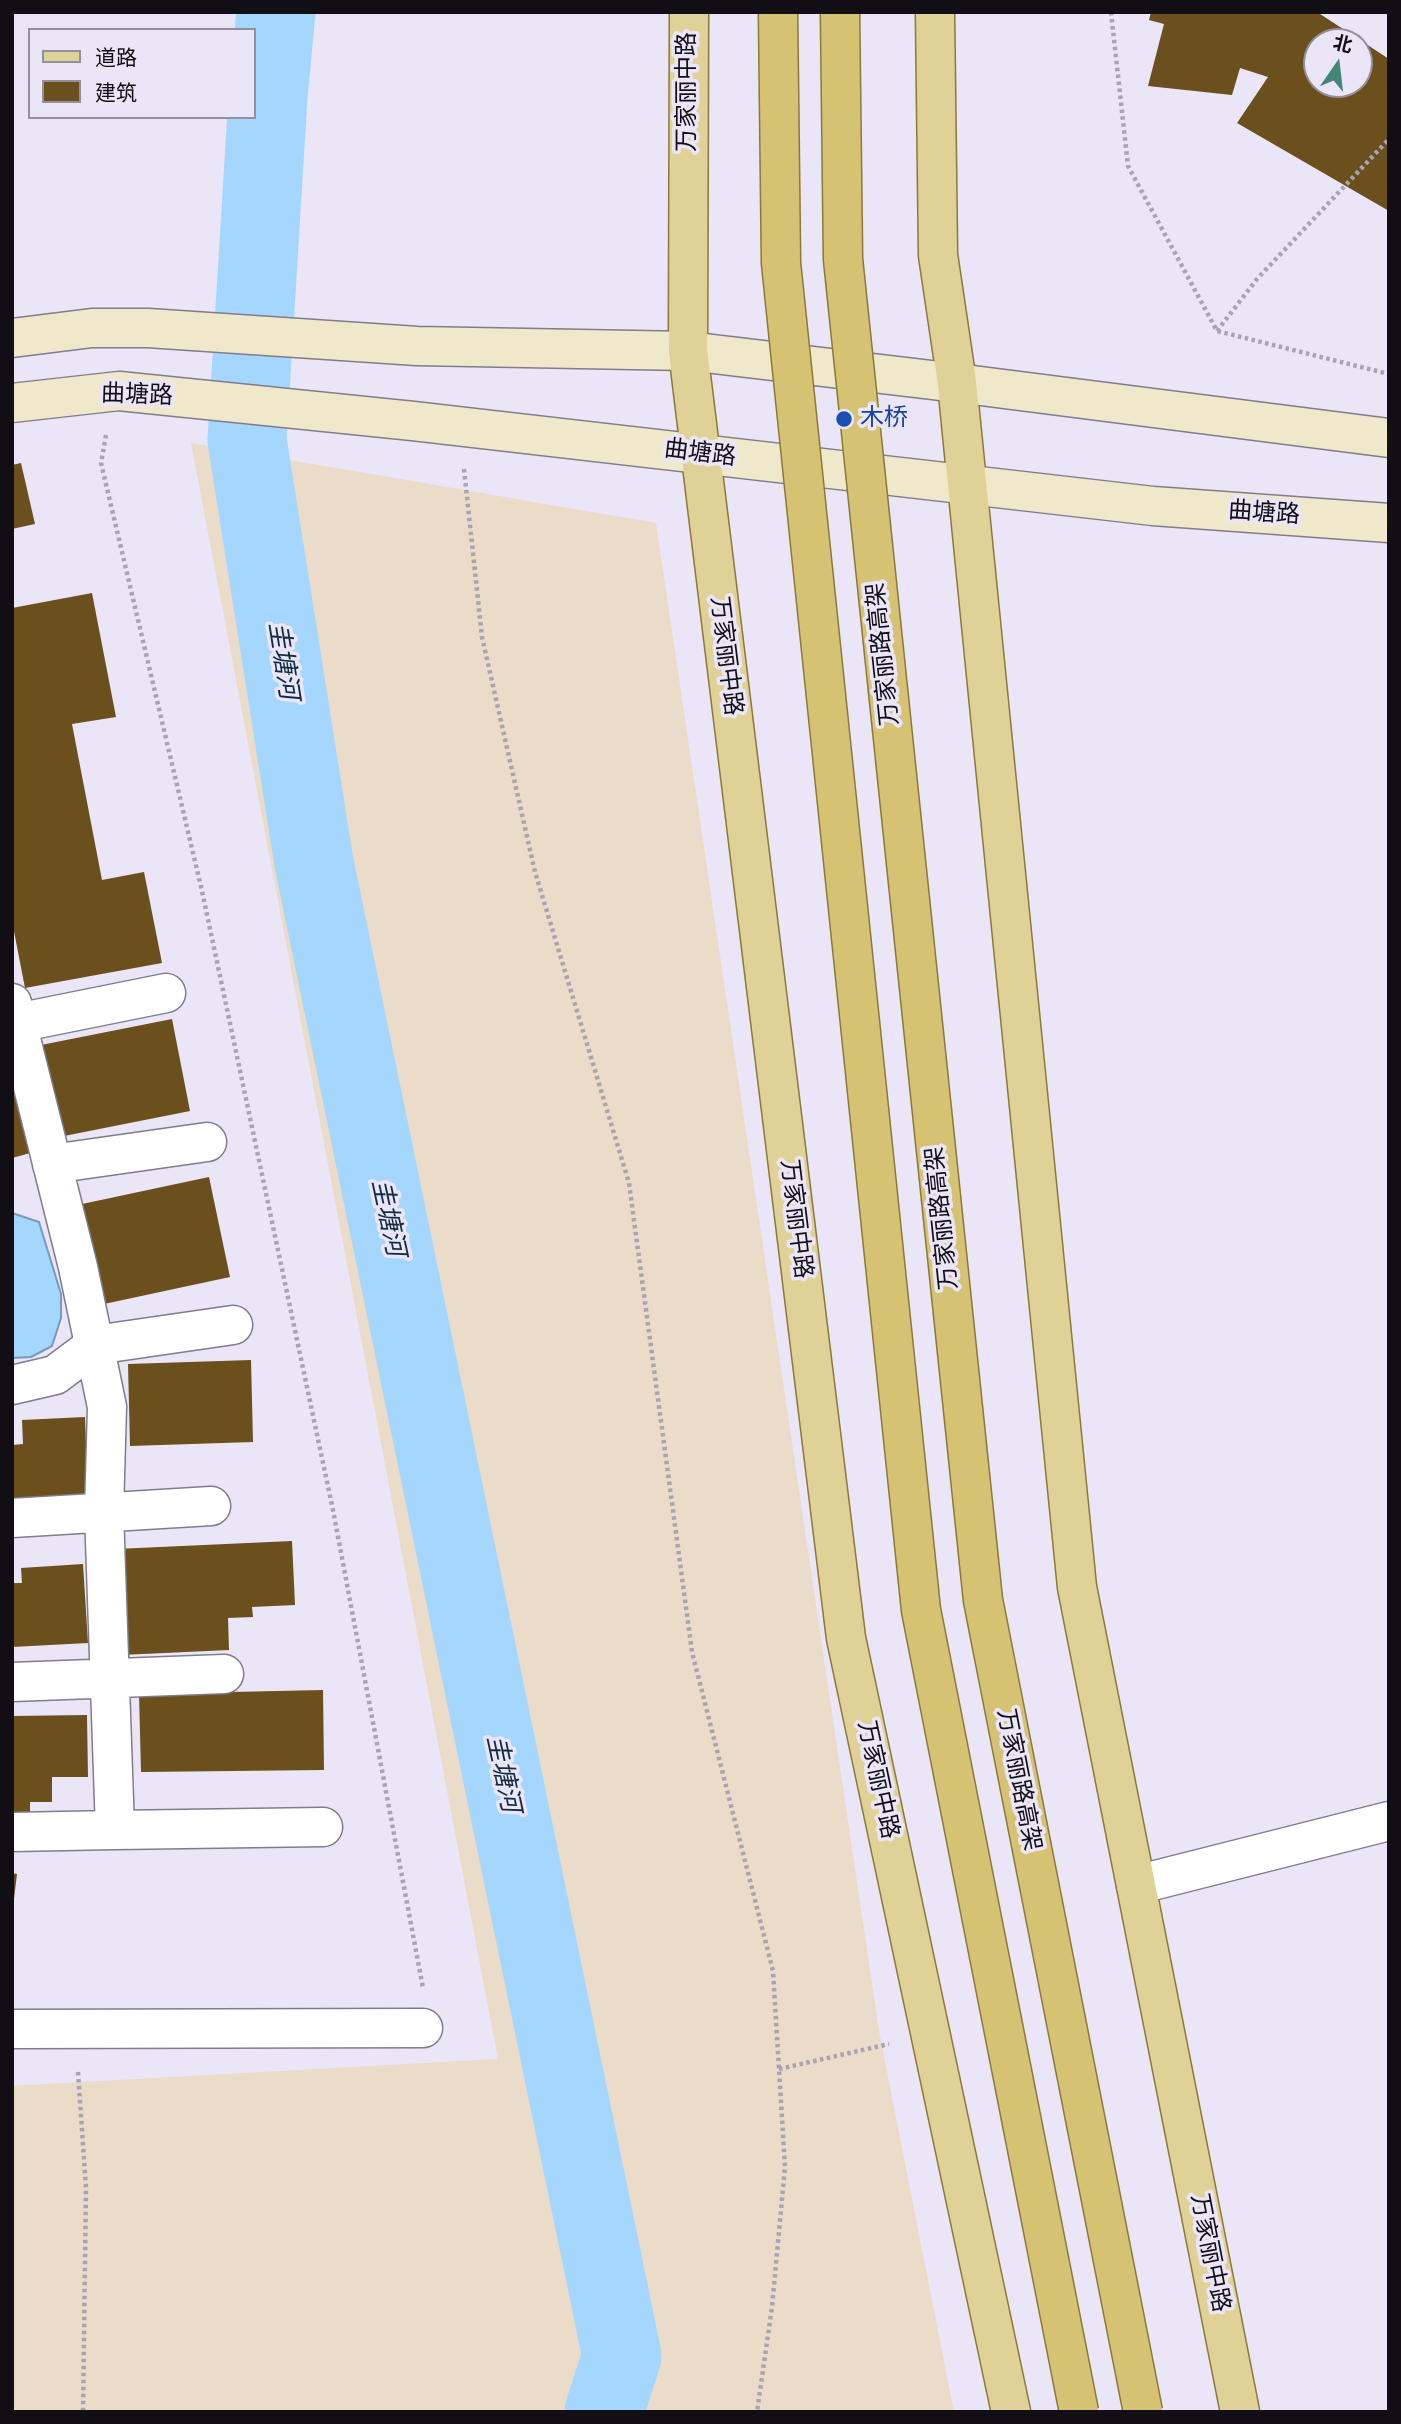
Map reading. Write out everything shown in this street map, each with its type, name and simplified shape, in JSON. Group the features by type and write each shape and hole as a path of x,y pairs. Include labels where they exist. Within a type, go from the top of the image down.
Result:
{"highway":[{"path":"778,12 781,263 921,1610 1079,2412"},
{"name":"万家丽路高架","path":"840,12 843,259 983,1600 1143,2412"}],"main road":[{"name":"万家丽中路","path":"688,12 688,351 846,1638 1011,2412"},
{"name":"万家丽中路","path":"935,12 939,255 957,383 1077,1587 1240,2412"},
{"path":"12,338 92,328 148,328 417,345 688,351 1389,438"},
{"name":"曲塘路","path":"12,403 119,391 413,421 1153,506 1389,523"}],"street":[{"path":"115,1830 104,1512 107,1407 52,1164 14,1017 166,993"},
{"path":"52,1164 207,1142"},
{"path":"12,1385 55,1375 95,1345 233,1325"},
{"path":"12,1518 211,1506"},
{"path":"12,1682 224,1674"},
{"path":"1136,1885 1389,1821"},
{"path":"12,1832 323,1827"},
{"path":"12,2029 423,2028"}],"path":[{"path":"1111,12 1128,166 1217,331 1389,374"},
{"path":"1217,331 1257,279 1389,139"},
{"path":"119,391 107,425 101,464 202,891 333,1510 428,2011 423,2028"},
{"path":"459,427 482,637 535,872 629,1183 692,1652 773,1971 785,2166 772,2306 757,2412"},
{"path":"75,2029 86,2188 83,2412"},
{"path":"779,2069 931,2034"}],"shaded area":[{"path":"191,443 656,523 879,2031 954,2412 12,2412 12,2086 498,2059"}],"water":[{"path":"12,1213 39,1222 61,1294 61,1318 52,1346 31,1357 12,1358"}],"building":[{"path":"1151,12 1317,12 1342,28 1303,28 1303,98 1373,98 1373,49 1389,59 1389,211 1237,123 1268,77 1240,68 1232,95 1148,86 1164,24 1149,20"},
{"path":"21,463 35,524 12,529 12,465"},
{"path":"92,593 116,717 72,724 102,880 144,872 162,963 25,988 12,921 12,608"},
{"path":"172,1019 190,1111 59,1137 41,1045"},
{"path":"12,1071 34,1152 12,1158"},
{"path":"209,1177 230,1277 104,1304 82,1204"},
{"path":"251,1360 253,1442 130,1446 128,1364"},
{"path":"85,1417 88,1498 12,1501 12,1445 23,1444 22,1420"},
{"path":"292,1541 295,1605 252,1607 253,1617 228,1618 229,1650 121,1655 116,1549"},
{"path":"83,1564 88,1643 12,1647 12,1583 22,1583 21,1568"},
{"path":"323,1690 324,1770 141,1772 139,1694"},
{"path":"87,1715 88,1777 52,1777 52,1802 30,1802 30,1816 12,1816 12,1716"},
{"path":"12,1873 17,1874 14,1899 12,1899"}],"waterway":[{"name":"圭塘河","path":"276,12 268,96 247,440 314,863 622,2356 604,2412"}],"place":[{"name":"木桥","path":"844,419"}]}
